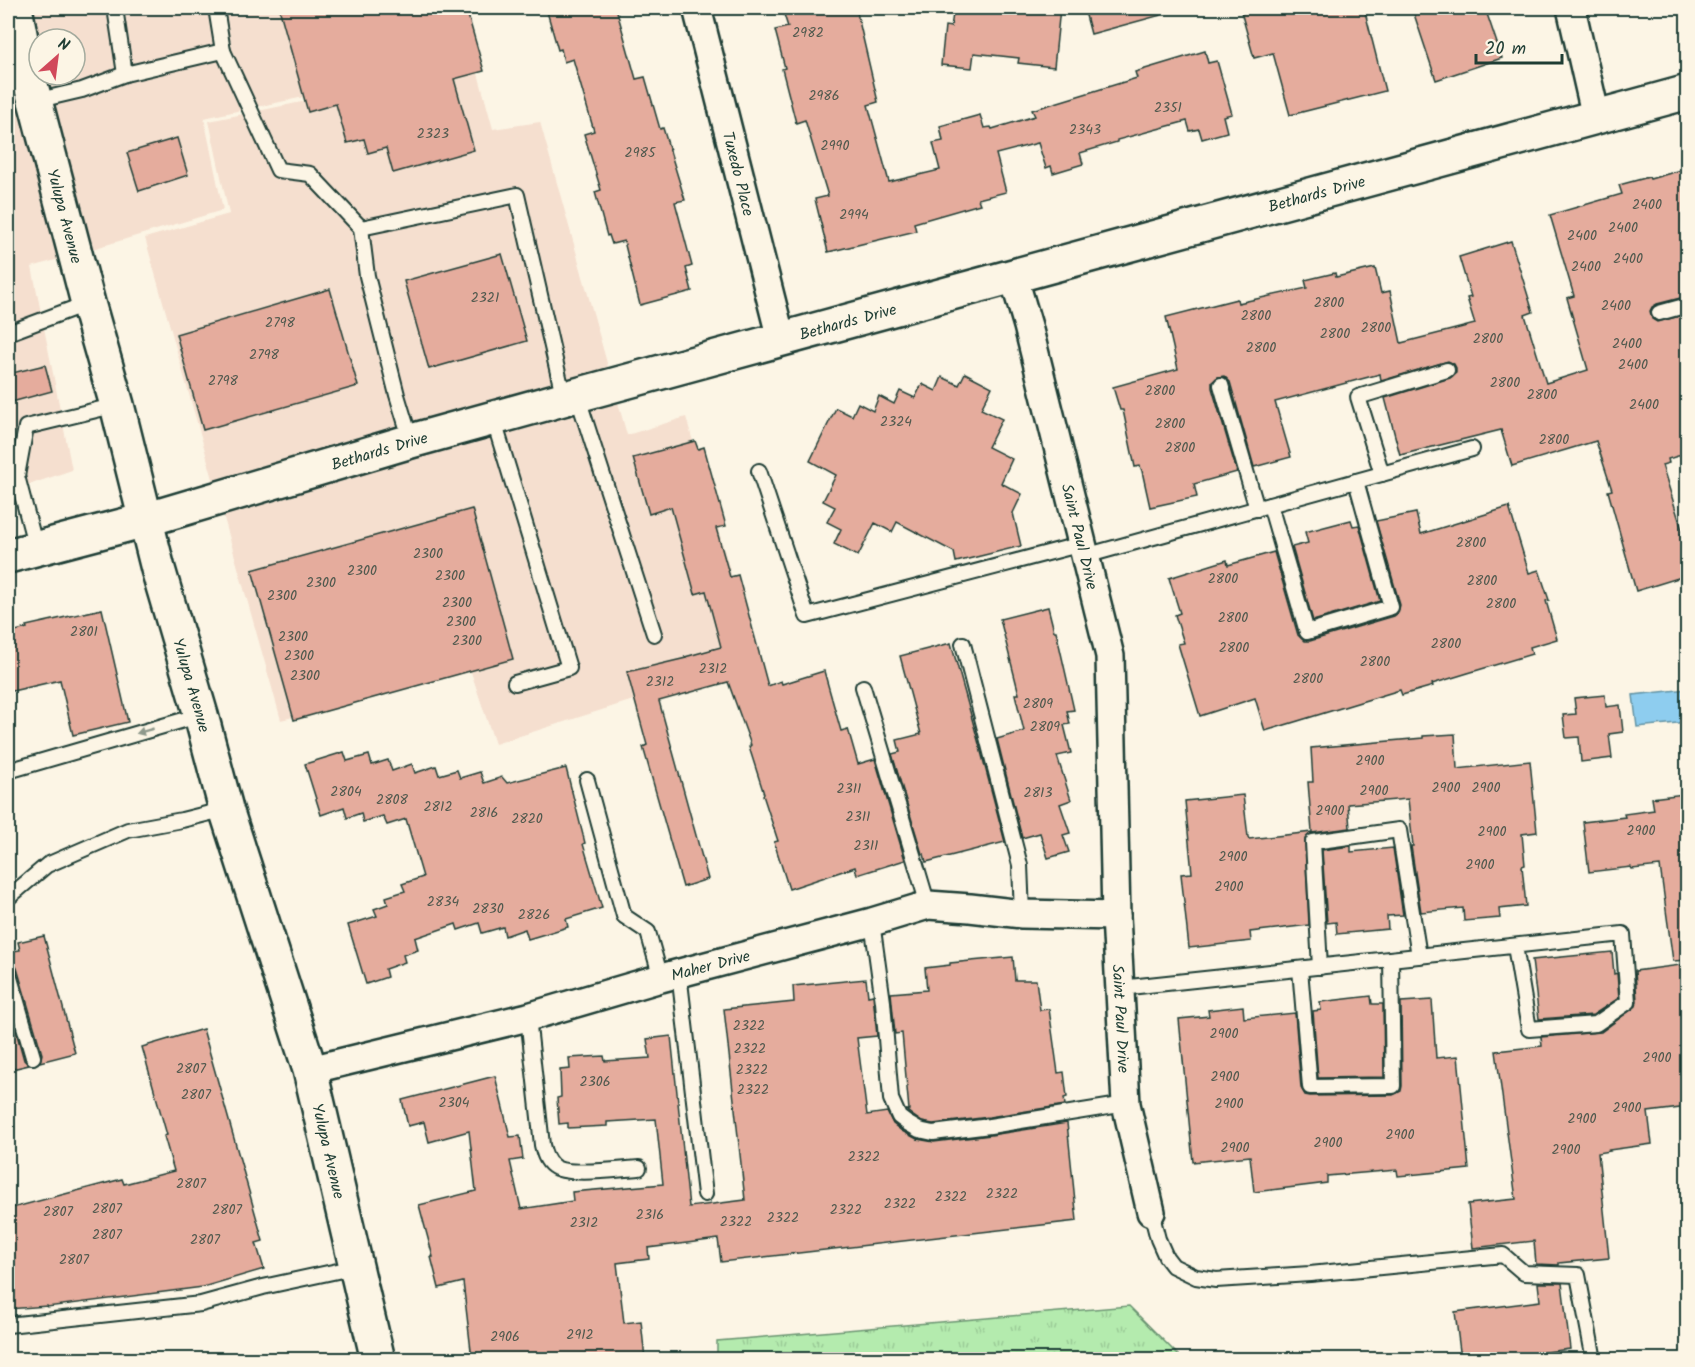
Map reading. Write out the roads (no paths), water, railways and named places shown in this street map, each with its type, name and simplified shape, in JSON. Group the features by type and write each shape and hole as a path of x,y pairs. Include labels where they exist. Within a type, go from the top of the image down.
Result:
{"street":[{"name":"Yulupa Avenue","path":"15,8 19,83 88,303 117,405 145,520 226,809 310,1070 378,1359"},
{"name":"Tuxedo Place","path":"697,8 781,339"},
{"path":"1571,8 1596,117"},
{"name":"Bethards Drive","path":"22,552 98,534 493,418 1688,92"},
{"name":"Saint Paul Drive","path":"1013,275 1028,326 1110,656 1116,916 1126,1104 1150,1212"},
{"name":"Maher Drive","path":"310,1070 528,1017 670,975 928,905 1022,914 1116,916"}],"lane":[{"path":"116,8 125,74"},
{"path":"219,11 223,51 278,170 310,174 361,228 367,276 411,441"},
{"path":"19,83 82,90 125,74 223,51"},
{"path":"361,228 517,195 570,397 654,634"},
{"path":"8,333 88,303"},
{"path":"1659,313 1688,305"},
{"path":"1382,474 1358,397 1447,370"},
{"path":"1221,385 1307,632 1391,607 1356,481"},
{"path":"22,552 12,477 26,427 117,405"},
{"path":"493,418 569,668 515,683"},
{"path":"759,471 807,616 1263,507 1472,449"},
{"path":"963,644 1020,865 1022,914"},
{"path":"863,687 928,905"},
{"path":"8,771 201,715"},
{"path":"587,780 624,916 648,932 670,975 705,1194"},
{"path":"8,898 47,865 128,830 226,809"},
{"path":"1320,967 1313,842 1399,830 1419,956"},
{"path":"872,922 883,1002 891,1099 898,1117 920,1130 933,1132 990,1126 1126,1104"},
{"path":"1120,988 1623,934 1628,1002 1596,1024 1529,1029 1515,946"},
{"path":"1300,969 1310,1087 1393,1086 1391,959"},
{"path":"8,971 33,1057"},
{"path":"528,1017 545,1156 554,1167 567,1172 639,1168"},
{"name":"Saint Paul Drive","path":"1150,1212 1158,1239 1173,1266 1196,1277 1216,1280 1310,1274 1503,1255 1524,1273 1578,1275 1594,1359"},
{"path":"8,1325 201,1304 264,1287 356,1267"}],"water":[{"path":"1687,689 1687,722 1637,727 1633,695"}]}
